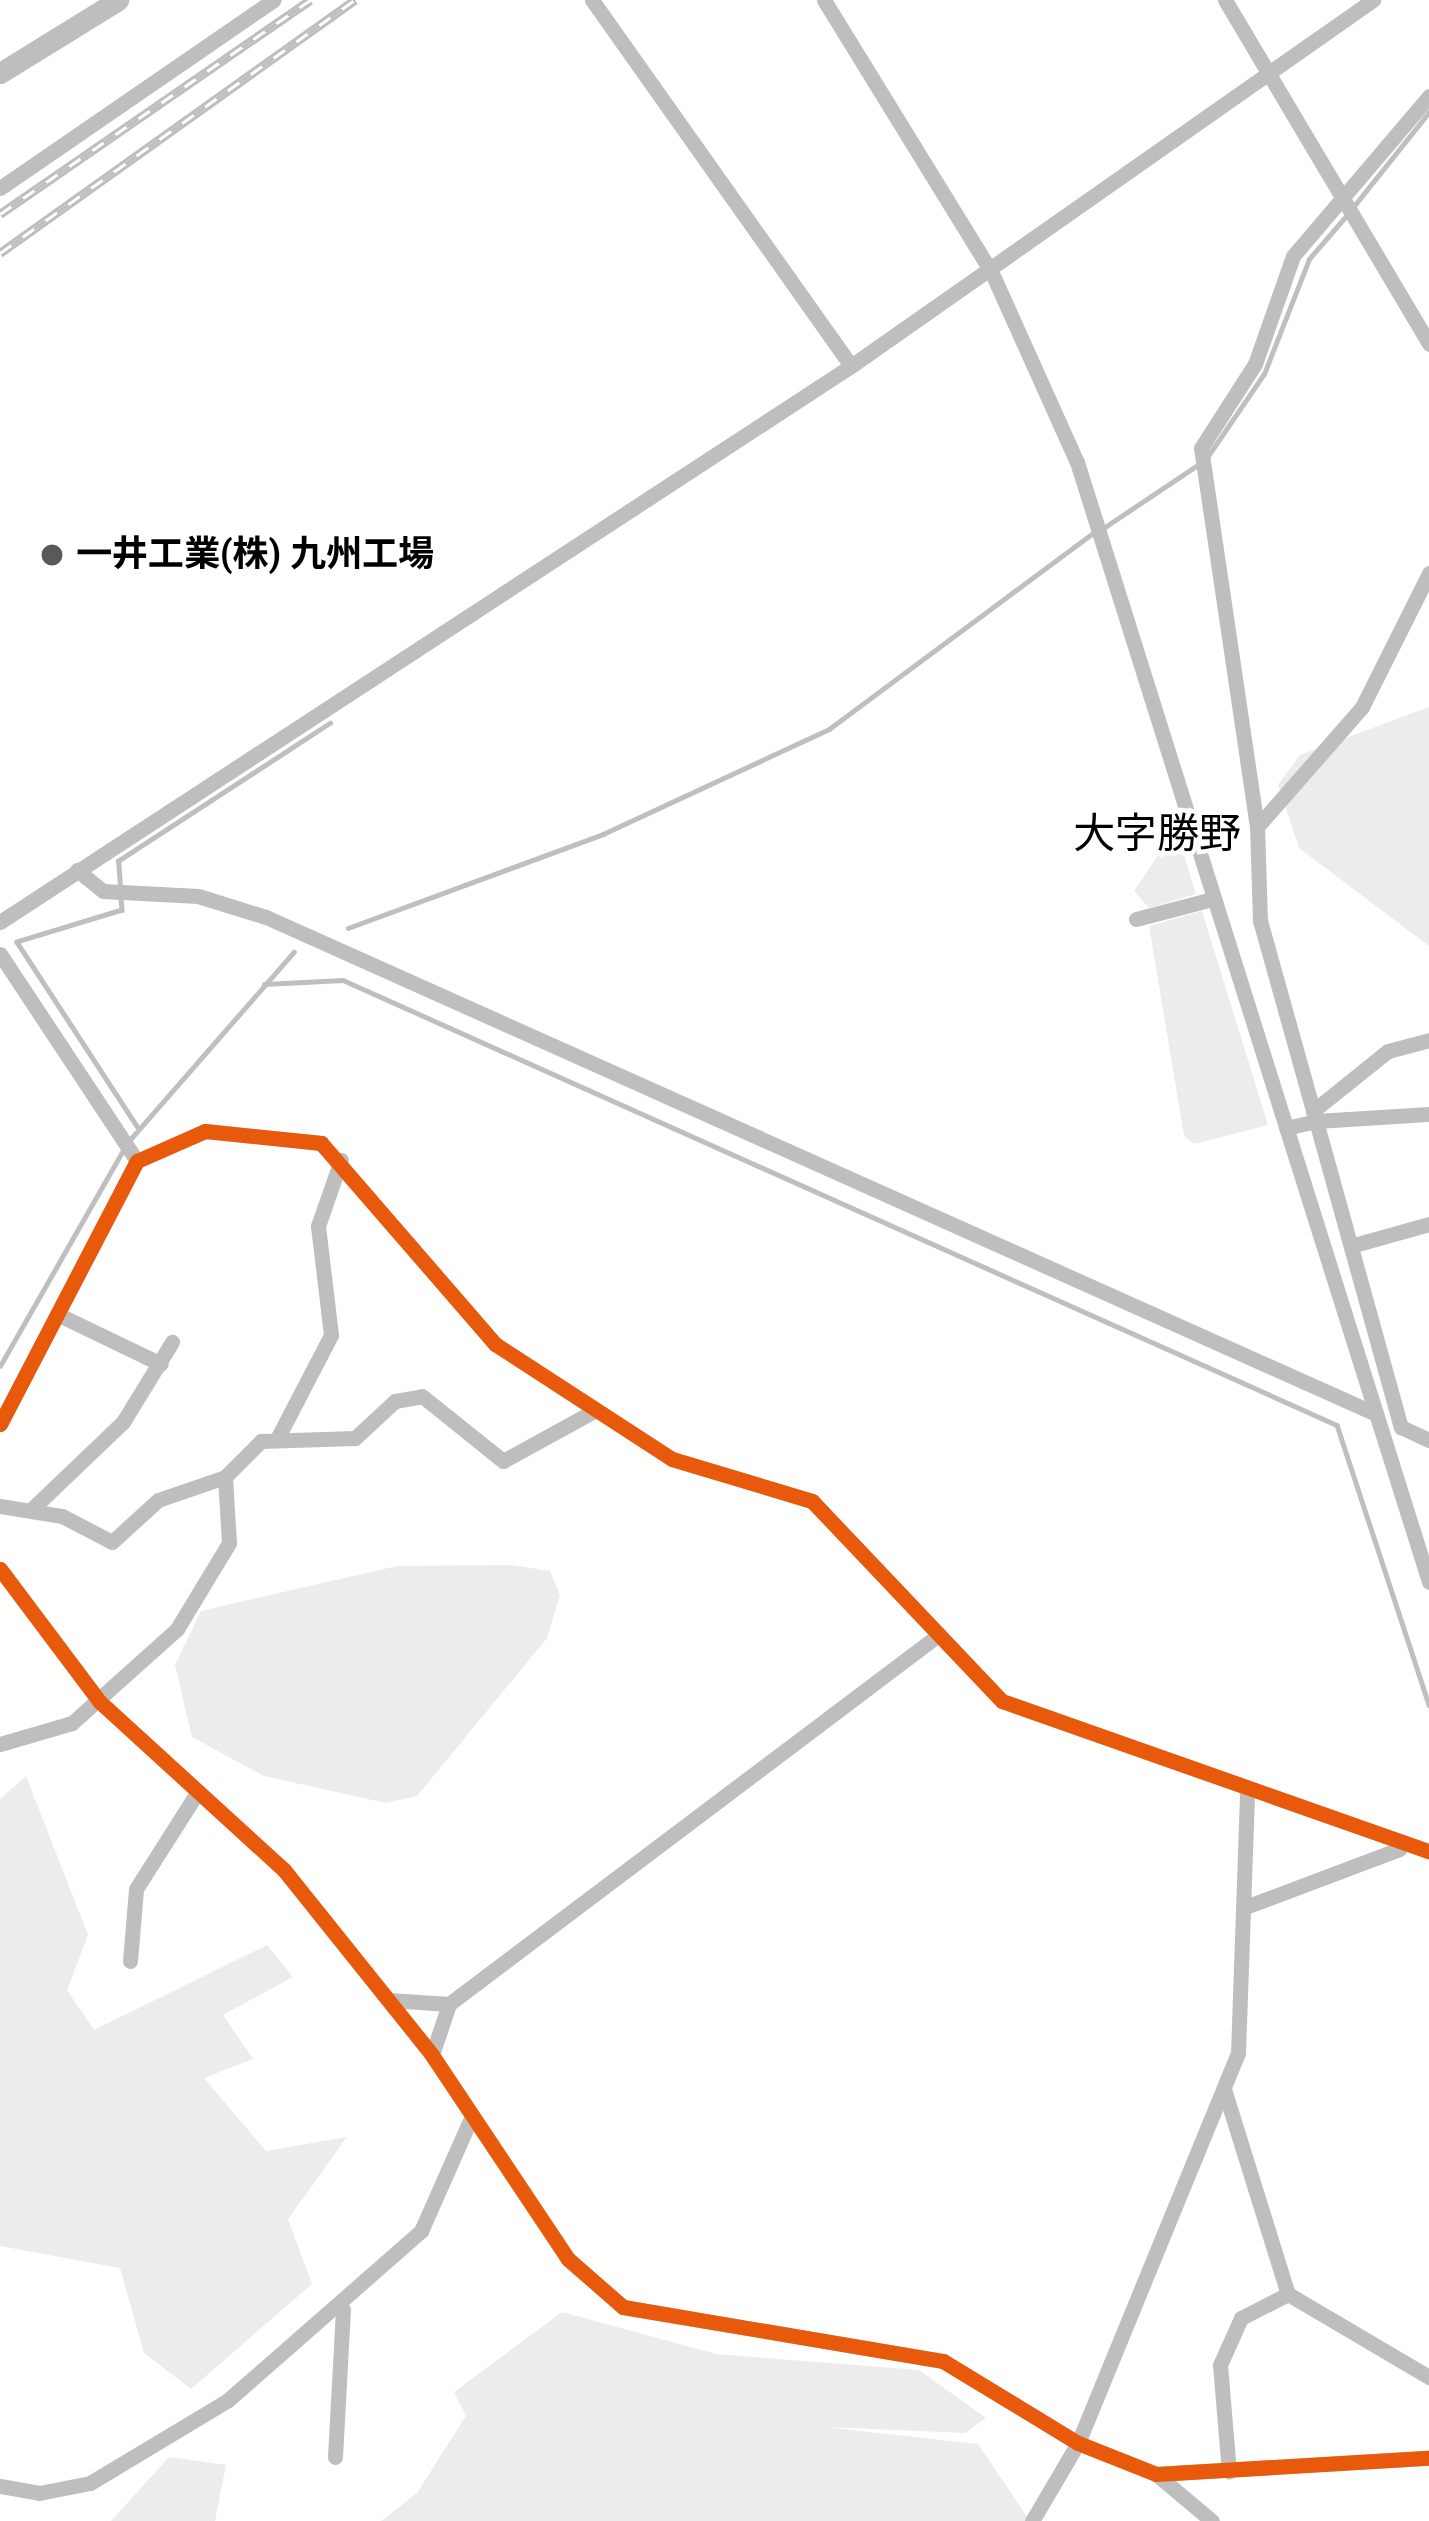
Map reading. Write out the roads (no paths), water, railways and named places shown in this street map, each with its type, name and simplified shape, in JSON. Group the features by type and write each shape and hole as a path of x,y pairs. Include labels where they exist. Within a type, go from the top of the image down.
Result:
{"highway":[{"path":"0,73 118,0"}],"street":[{"path":"0,188 274,0"},
{"path":"588,0 851,366"},
{"path":"1226,0 1341,207 1429,344"},
{"path":"0,922 851,366 1372,0"},
{"path":"828,5 991,271 1096,518 1429,1582"},
{"path":"1429,96 1341,207 1293,256 1261,352 1201,448 1257,826 1260,921 1401,1427 1429,1440"},
{"path":"1257,826 1362,707 1429,573"},
{"path":"77,870 103,891 198,896 266,917 1376,1414"},
{"path":"1142,918 1212,899"},
{"path":"0,954 135,1157"},
{"path":"1286,1128 1314,1116 1388,1051 1429,1040"},
{"path":"1314,1116 1429,1114"},
{"path":"0,1424 135,1157 205,1132 320,1143 341,1160 495,1344 594,1411 726,1482 812,1501 1002,1701 1400,1849 1429,1850"},
{"path":"0,1506 34,1507 112,1542 158,1501 225,1477 278,1437 331,1335 318,1226 341,1160"},
{"path":"1354,1245 1429,1225"},
{"path":"57,1314 161,1364"},
{"path":"34,1507 123,1422 172,1342"},
{"path":"278,1437 355,1438 395,1401 422,1396 502,1461 594,1411"},
{"path":"0,1744 73,1724 100,1702 213,1578 230,1543 225,1477"},
{"path":"0,1569 100,1702 195,1796 284,1870 432,2055 568,2259 623,2307 943,2361 1078,2443 1156,2474 1212,2521"},
{"path":"432,2055 448,2004 937,1636"},
{"path":"1031,2521 1078,2443 1224,2090 1244,2029 1247,1792"},
{"path":"130,1961 136,1889 195,1796"},
{"path":"1247,1906 1400,1849"},
{"path":"389,2000 448,2004"},
{"path":"1224,2090 1288,2294 1429,2377"},
{"path":"0,2486 89,2483 227,2400 343,2308 441,2202 472,2116"},
{"path":"1229,2472 1220,2365 1241,2318 1288,2294"},
{"path":"335,2458 343,2308"},
{"path":"1156,2474 1429,2458"}],"waterway":[{"path":"1354,206 1429,112"},
{"path":"1208,456 1264,374 1309,259 1347,215"},
{"path":"1105,527 1199,464"},
{"path":"348,928 603,834 829,729 1094,532"},
{"path":"120,887 118,861 330,723"},
{"path":"121,898 122,910 17,942 137,1126"},
{"path":"128,1142 294,952"},
{"path":"264,984 343,980 1337,1425 1429,1705"},
{"path":"0,1366 122,1152"}],"railway":[{"path":"0,214 310,0"},
{"path":"0,253 355,0"}],"place":[{"name":"一井工業(株) 九州工場","path":"52,555"}],"district":[{"name":"大字勝野","path":"1157,834"}]}
